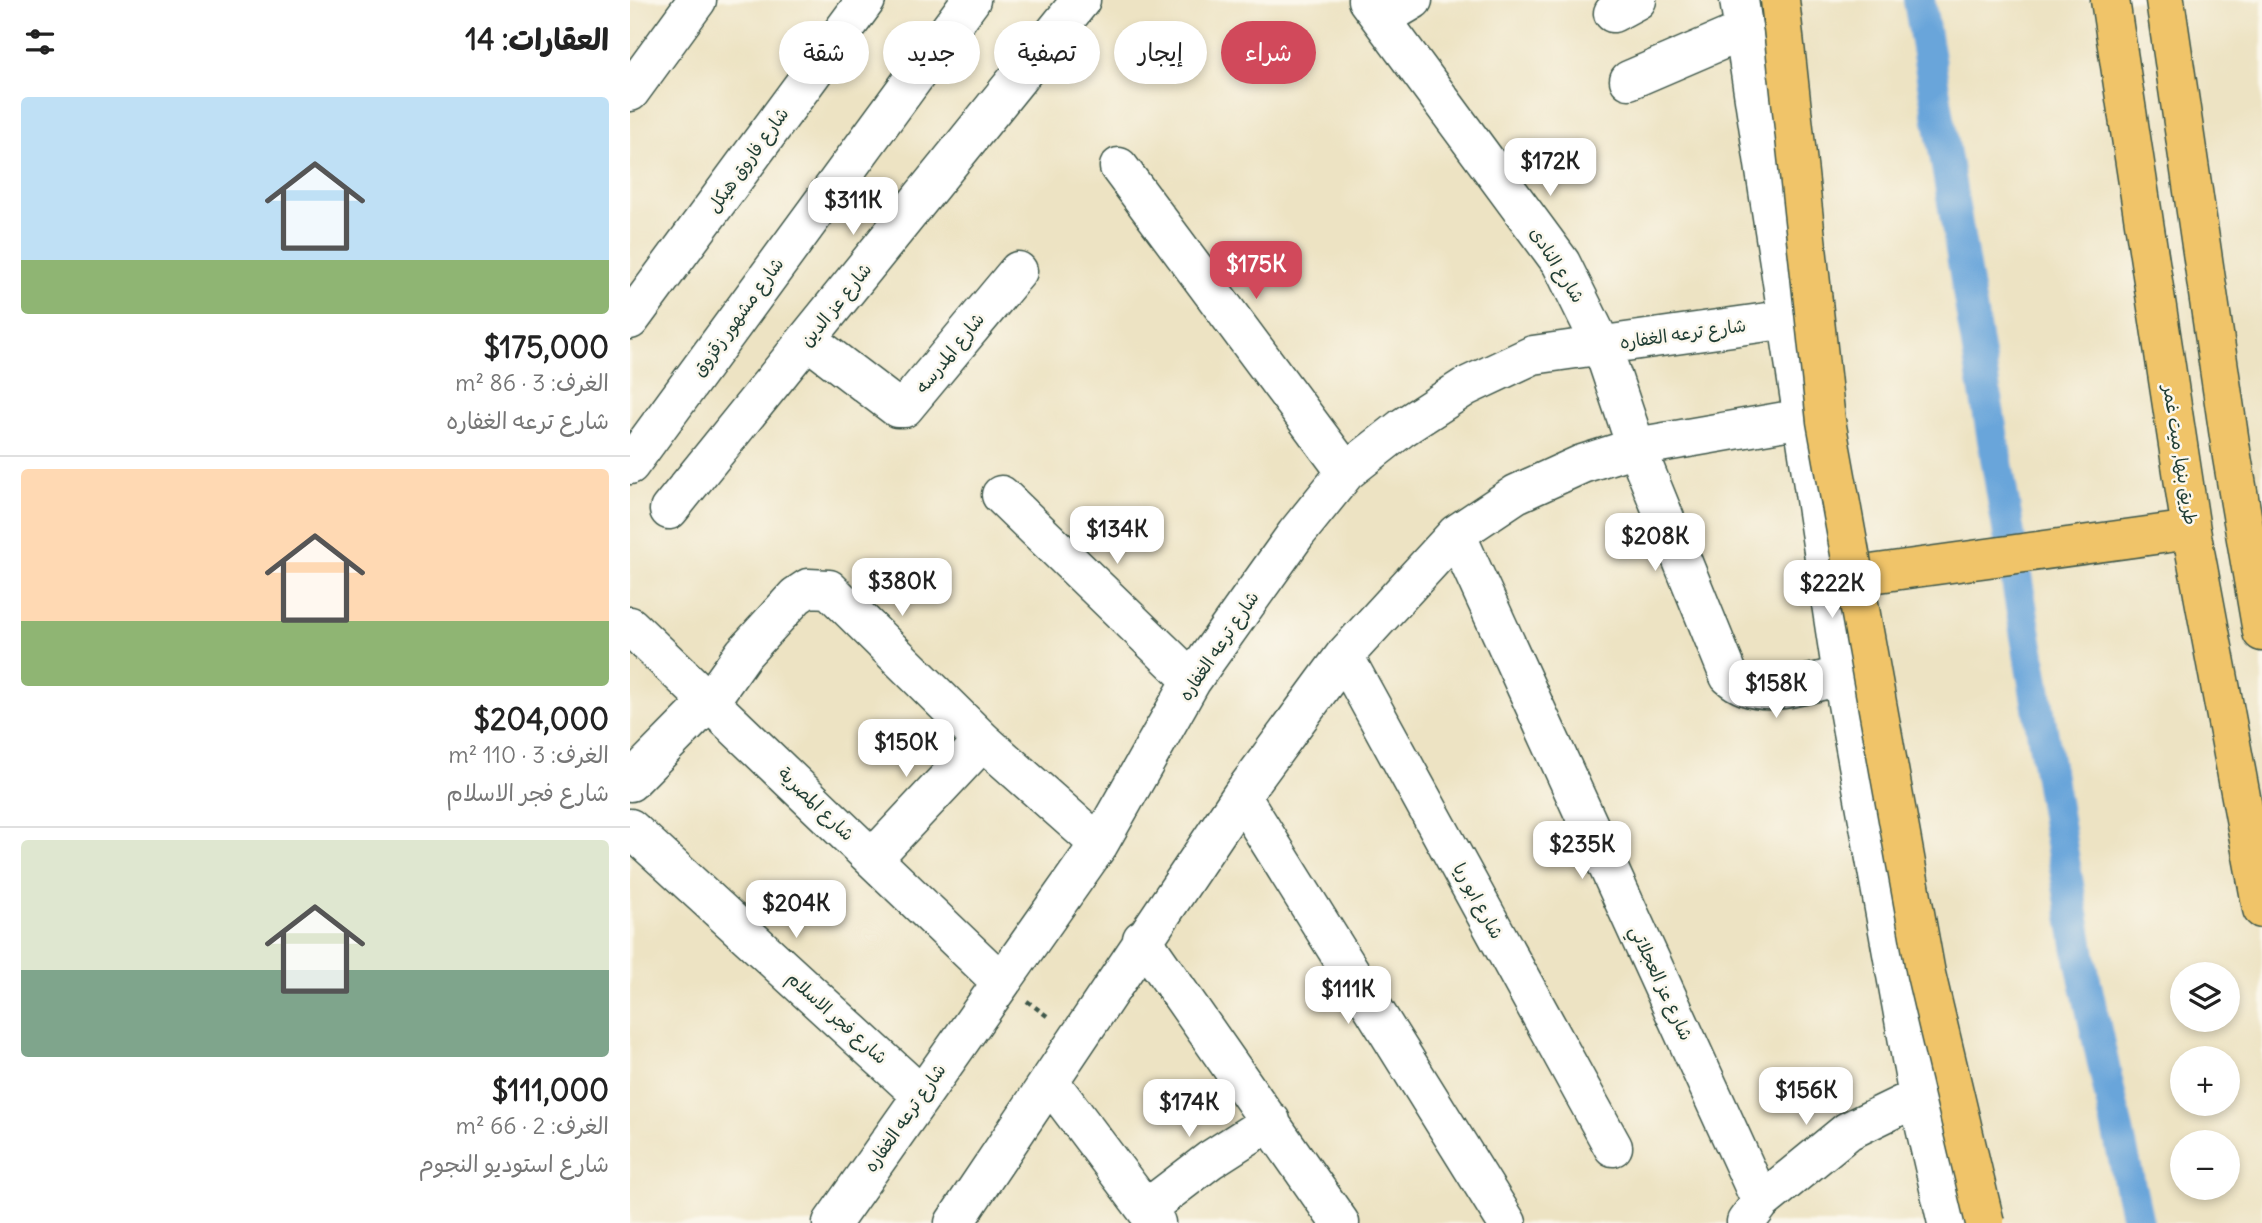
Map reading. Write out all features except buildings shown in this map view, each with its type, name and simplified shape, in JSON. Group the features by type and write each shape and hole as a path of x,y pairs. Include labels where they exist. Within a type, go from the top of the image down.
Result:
{"main road":[{"path":"1780,0 1826,421 1926,974 1985,1223"},
{"name":"طريق بنها, ميت غمر","path":"2110,0 2191,530 2262,909"},
{"path":"2165,0 2232,457 2262,632"},
{"path":"1826,580 2191,530"}],"street":[{"path":"630,92 697,0"},
{"name":"شارع فاروق هيكل","path":"630,320 866,0"},
{"name":"شارع مشهور زقزوق","path":"630,465 971,0"},
{"name":"شارع عز الدين","path":"669,510 1081,0"},
{"path":"1374,10 1413,0"},
{"name":"شارع النادى","path":"1374,10 1560,263 1602,346 1636,447 1729,676 1752,691 1767,691 1842,676"},
{"path":"1629,79 1741,16 1842,676 1918,1097 1947,1223"},
{"path":"1119,167 1346,472"},
{"name":"شارع المدرسه","path":"808,340 897,408 904,408 1017,271"},
{"name":"شارع ترعه الغفاره","path":"832,1223 1100,844 1192,680 1296,534 1346,472 1402,428 1465,387 1533,355 1789,319"},
{"path":"957,1222 1142,939 1241,796 1344,656 1456,534 1516,494 1582,464 1636,447 1803,418"},
{"path":"1001,495 1192,680"},
{"name":"شارع عز العجلاتي","path":"1456,534 1754,1213"},
{"path":"630,782 709,702 777,615 808,588 818,586 829,589 983,741 1100,844"},
{"name":"شارع المصرية","path":"630,626 1001,982"},
{"name":"شارع ابو ريا","path":"1344,656 1613,1146"},
{"path":"873,858 983,741"},
{"path":"1241,796 1507,1223"},
{"name":"شارع فجر الاسلام","path":"630,828 921,1095"},
{"path":"1142,939 1340,1223"},
{"path":"1050,1082 1151,1216 1210,1160 1271,1121"},
{"path":"1754,1213 1848,1131 1918,1097"}],"path":[{"path":"1001,982 1078,1040"}],"waterway":[{"path":"1919,0 2081,962 2138,1223"}]}
